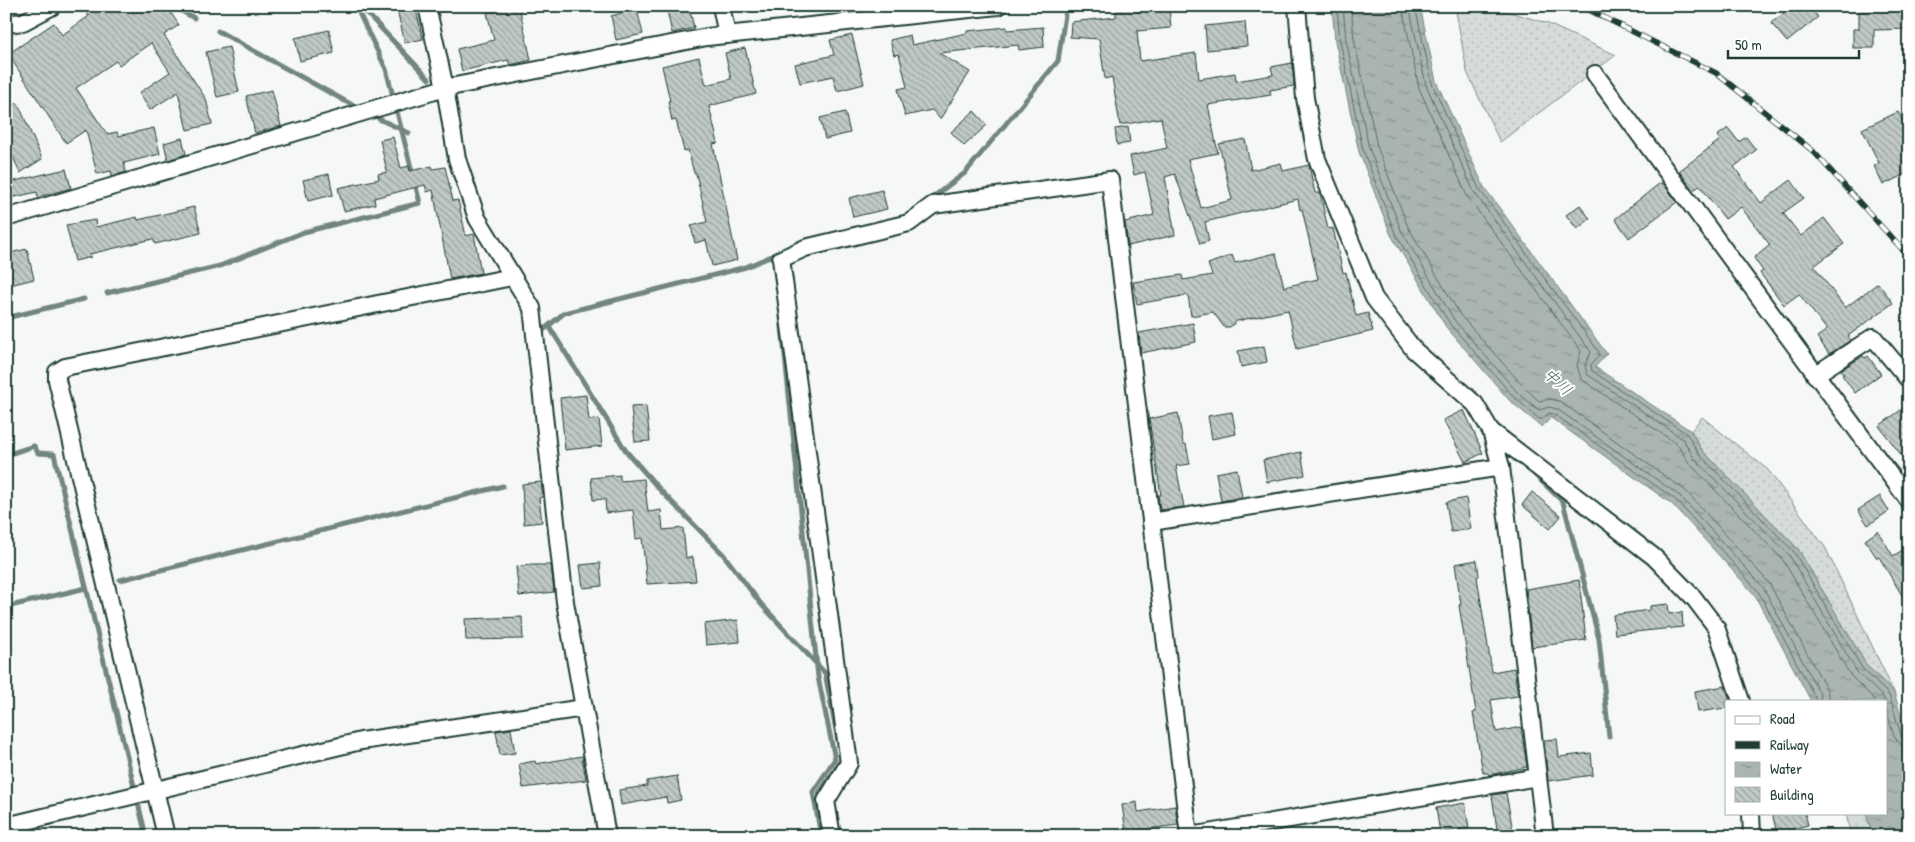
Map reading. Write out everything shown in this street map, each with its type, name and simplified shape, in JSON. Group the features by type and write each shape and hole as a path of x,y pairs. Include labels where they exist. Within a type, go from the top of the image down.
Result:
{"street":[{"path":"6,24 23,22 53,6"},
{"path":"427,6 445,88 457,159 476,218 532,308 565,602 607,836"},
{"path":"720,6 727,35"},
{"path":"6,218 445,88 707,37 998,6"},
{"path":"1297,6 1305,98 1316,159 1374,298 1414,350 1475,404 1491,431 1501,467 1545,836"},
{"path":"1595,74 1822,370 1909,501"},
{"path":"832,836 826,801 849,763 781,258 805,248 909,223 932,205 1110,180 1189,836 1538,777"},
{"path":"166,836 150,792 56,380 58,372 65,367 512,277"},
{"path":"1822,370 1873,337 1909,380"},
{"path":"1491,431 1654,557 1694,598 1716,628 1741,700"},
{"path":"1150,522 1501,467"},
{"path":"6,826 361,741 584,708"},
{"path":"1751,814 1752,836"}],"green space":[{"path":"1455,6 1490,6 1546,23 1616,55 1500,142 1467,72"},
{"path":"1702,417 1768,470 1825,547 1894,692 1867,666 1798,549 1702,450 1691,431"},
{"path":"1846,814 1866,814 1873,836 1851,836"}],"water":[{"name":"中川","path":"1332,6 1420,6 1436,81 1484,187 1607,354 1595,367 1691,431 1702,450 1798,549 1867,666 1894,692 1909,744 1909,836 1873,836 1866,814 1888,814 1888,700 1810,700 1754,594 1672,504 1551,418 1542,427 1510,401 1446,327 1391,235 1359,152 1335,41"}],"building":[{"path":"94,6 166,6 179,25 164,35 206,99 212,124 187,130 178,92 150,110 139,93 170,72 151,43 119,65 116,61 76,88 107,134 117,132 118,136 154,128 160,154 124,163 126,172 112,176 111,171 97,174 86,130 66,143 8,54 54,23 62,35 89,16 86,12"},
{"path":"415,6 423,39 405,43 397,10"},
{"path":"519,6 531,60 510,65 508,60 462,71 457,49 494,40 487,13"},
{"path":"621,6 636,6 643,34 616,40 611,16 622,13"},
{"path":"666,6 689,6 694,28 672,33"},
{"path":"1779,6 1809,6 1818,17 1787,42 1771,23 1784,13"},
{"path":"1872,6 1887,6 1887,12 1909,11 1909,29 1874,30 1874,48 1853,48 1853,29 1859,29 1859,11 1872,11"},
{"path":"1169,8 1171,28 1137,31 1140,61 1196,53 1199,79 1235,73 1236,81 1273,75 1271,67 1292,63 1294,86 1270,90 1271,95 1208,105 1218,153 1188,159 1201,208 1232,200 1219,144 1245,139 1251,170 1281,163 1283,171 1309,165 1315,193 1320,193 1328,229 1333,228 1343,273 1346,272 1356,316 1368,313 1373,331 1297,349 1288,310 1237,321 1230,327 1224,327 1213,312 1191,316 1188,295 1137,304 1133,282 1182,275 1183,280 1212,275 1208,264 1232,255 1235,263 1276,253 1284,287 1318,279 1298,199 1205,222 1209,241 1200,244 1175,174 1165,177 1175,235 1128,246 1125,222 1154,215 1145,172 1134,175 1130,156 1167,148 1161,118 1120,125 1112,77 1105,79 1099,39 1070,37 1071,22 1116,17 1116,11 1135,9 1135,12"},
{"path":"1245,22 1247,46 1207,50 1205,26"},
{"path":"1007,27 1007,30 1043,27 1044,47 1019,50 1018,45 939,53 970,72 940,119 932,110 905,116 898,89 907,87 899,54 894,55 890,40 910,35 912,45 967,33 967,31"},
{"path":"329,30 334,53 300,61 295,38"},
{"path":"852,35 864,84 837,91 833,76 800,83 795,64 834,55 830,40"},
{"path":"229,47 239,92 217,97 206,52"},
{"path":"745,48 756,94 709,106 718,143 713,144 737,260 712,266 706,240 695,243 691,226 707,222 696,173 694,173 688,150 684,151 676,120 672,121 668,101 670,101 662,66 699,57 706,85 731,79 725,53"},
{"path":"272,90 281,126 255,133 246,96"},
{"path":"18,103 42,159 20,173 6,141 6,108"},
{"path":"974,111 987,125 964,146 951,132"},
{"path":"845,112 850,133 825,139 820,118"},
{"path":"1898,112 1909,134 1909,172 1883,185 1874,166 1879,163 1862,129"},
{"path":"1128,127 1130,143 1117,145 1115,129"},
{"path":"1728,128 1739,142 1746,137 1756,150 1734,167 1761,203 1791,180 1804,198 1783,213 1801,236 1824,218 1844,244 1814,266 1845,308 1878,283 1893,303 1848,336 1851,340 1829,354 1817,337 1827,330 1799,294 1784,305 1760,273 1763,271 1754,258 1770,245 1741,207 1725,219 1700,186 1693,190 1679,171 1720,140 1717,136"},
{"path":"393,137 401,168 409,166 410,171 432,166 433,169 445,167 453,201 458,200 466,236 474,234 481,273 450,279 433,190 427,192 425,185 374,198 375,204 344,211 338,188 379,179 378,174 387,172 380,140"},
{"path":"182,138 186,154 168,160 164,143"},
{"path":"66,169 71,188 38,197 37,192 6,199 6,183"},
{"path":"329,174 333,195 308,201 303,180"},
{"path":"1660,183 1663,183 1677,202 1629,238 1615,219"},
{"path":"882,190 887,209 853,217 849,198"},
{"path":"1580,205 1590,219 1577,229 1566,215"},
{"path":"194,207 201,233 155,244 153,239 90,254 91,257 75,261 66,225 95,220 96,227 137,217 138,220"},
{"path":"27,249 34,279 6,286 6,254"},
{"path":"1193,323 1196,342 1141,353 1139,333"},
{"path":"1264,346 1267,362 1241,367 1238,351"},
{"path":"1863,356 1865,358 1868,356 1881,374 1855,393 1842,375 1844,374 1841,370"},
{"path":"586,395 589,420 599,419 602,446 565,450 560,398"},
{"path":"1909,404 1909,465 1879,426"},
{"path":"646,406 650,441 635,442 631,407"},
{"path":"1464,410 1483,453 1465,462 1443,420"},
{"path":"1232,412 1236,434 1212,439 1208,416"},
{"path":"1178,413 1183,444 1186,444 1190,464 1176,466 1184,507 1160,510 1158,495 1161,495 1149,419"},
{"path":"1301,452 1305,475 1267,482 1263,460"},
{"path":"1237,469 1242,497 1221,501 1216,473"},
{"path":"620,475 620,481 644,479 648,512 661,510 663,530 683,528 686,558 693,557 696,581 647,584 642,538 636,539 633,510 606,513 605,499 593,500 591,478"},
{"path":"541,482 543,497 539,498 542,522 524,524 522,484"},
{"path":"1532,492 1561,516 1550,529 1522,505"},
{"path":"1880,496 1889,511 1868,525 1858,510"},
{"path":"1466,498 1471,529 1451,532 1446,502"},
{"path":"1878,531 1893,556 1909,546 1909,607 1879,557 1877,558 1865,540"},
{"path":"1477,560 1479,576 1477,577 1492,672 1514,668 1518,696 1491,700 1496,732 1521,727 1527,767 1489,775 1488,773 1483,773 1473,713 1476,712 1459,605 1461,605 1455,564"},
{"path":"600,563 602,586 583,588 580,565"},
{"path":"551,565 554,592 519,596 516,567"},
{"path":"1579,580 1586,640 1532,647 1526,589"},
{"path":"1668,604 1669,614 1682,612 1683,627 1615,634 1613,615 1650,610 1650,606"},
{"path":"522,617 523,639 466,640 465,619"},
{"path":"738,620 740,642 706,645 704,624"},
{"path":"1725,686 1730,700 1725,700 1725,708 1698,712 1695,691"},
{"path":"511,729 515,753 500,755 496,731"},
{"path":"1557,739 1559,757 1591,753 1593,775 1548,781 1544,740"},
{"path":"582,756 586,780 523,788 519,764 535,761 536,764"},
{"path":"677,776 681,800 667,803 666,797 621,805 619,790 647,786 647,781"},
{"path":"1506,793 1514,836 1498,836 1492,795"},
{"path":"1137,802 1138,812 1175,806 1178,825 1126,832 1122,805"},
{"path":"1465,803 1469,828 1440,833 1436,808"},
{"path":"1772,814 1805,814 1808,825 1777,833"}],"waterway":[{"path":"173,6 194,18"},
{"path":"361,7 429,79"},
{"path":"357,9 386,69 393,96"},
{"path":"929,200 965,173 1058,61 1065,15"},
{"path":"218,31 356,107"},
{"path":"107,293 220,266 304,232 420,203 397,112"},
{"path":"379,119 409,133"},
{"path":"541,335 541,332 564,313 746,267 781,252"},
{"path":"6,318 84,299"},
{"path":"781,317 818,677 835,759 813,792 821,836"},
{"path":"549,326 626,451 661,491 723,554 761,604 825,673 838,741"},
{"path":"6,455 34,446 38,453 54,454 146,836"},
{"path":"1892,464 1909,484"},
{"path":"1533,473 1563,502 1599,639 1609,737"},
{"path":"120,580 503,486"},
{"path":"6,607 86,588"},
{"path":"820,803 819,793 842,759 841,757"}],"railway":[{"path":"1581,6 1716,73 1813,151 1909,257"}]}
